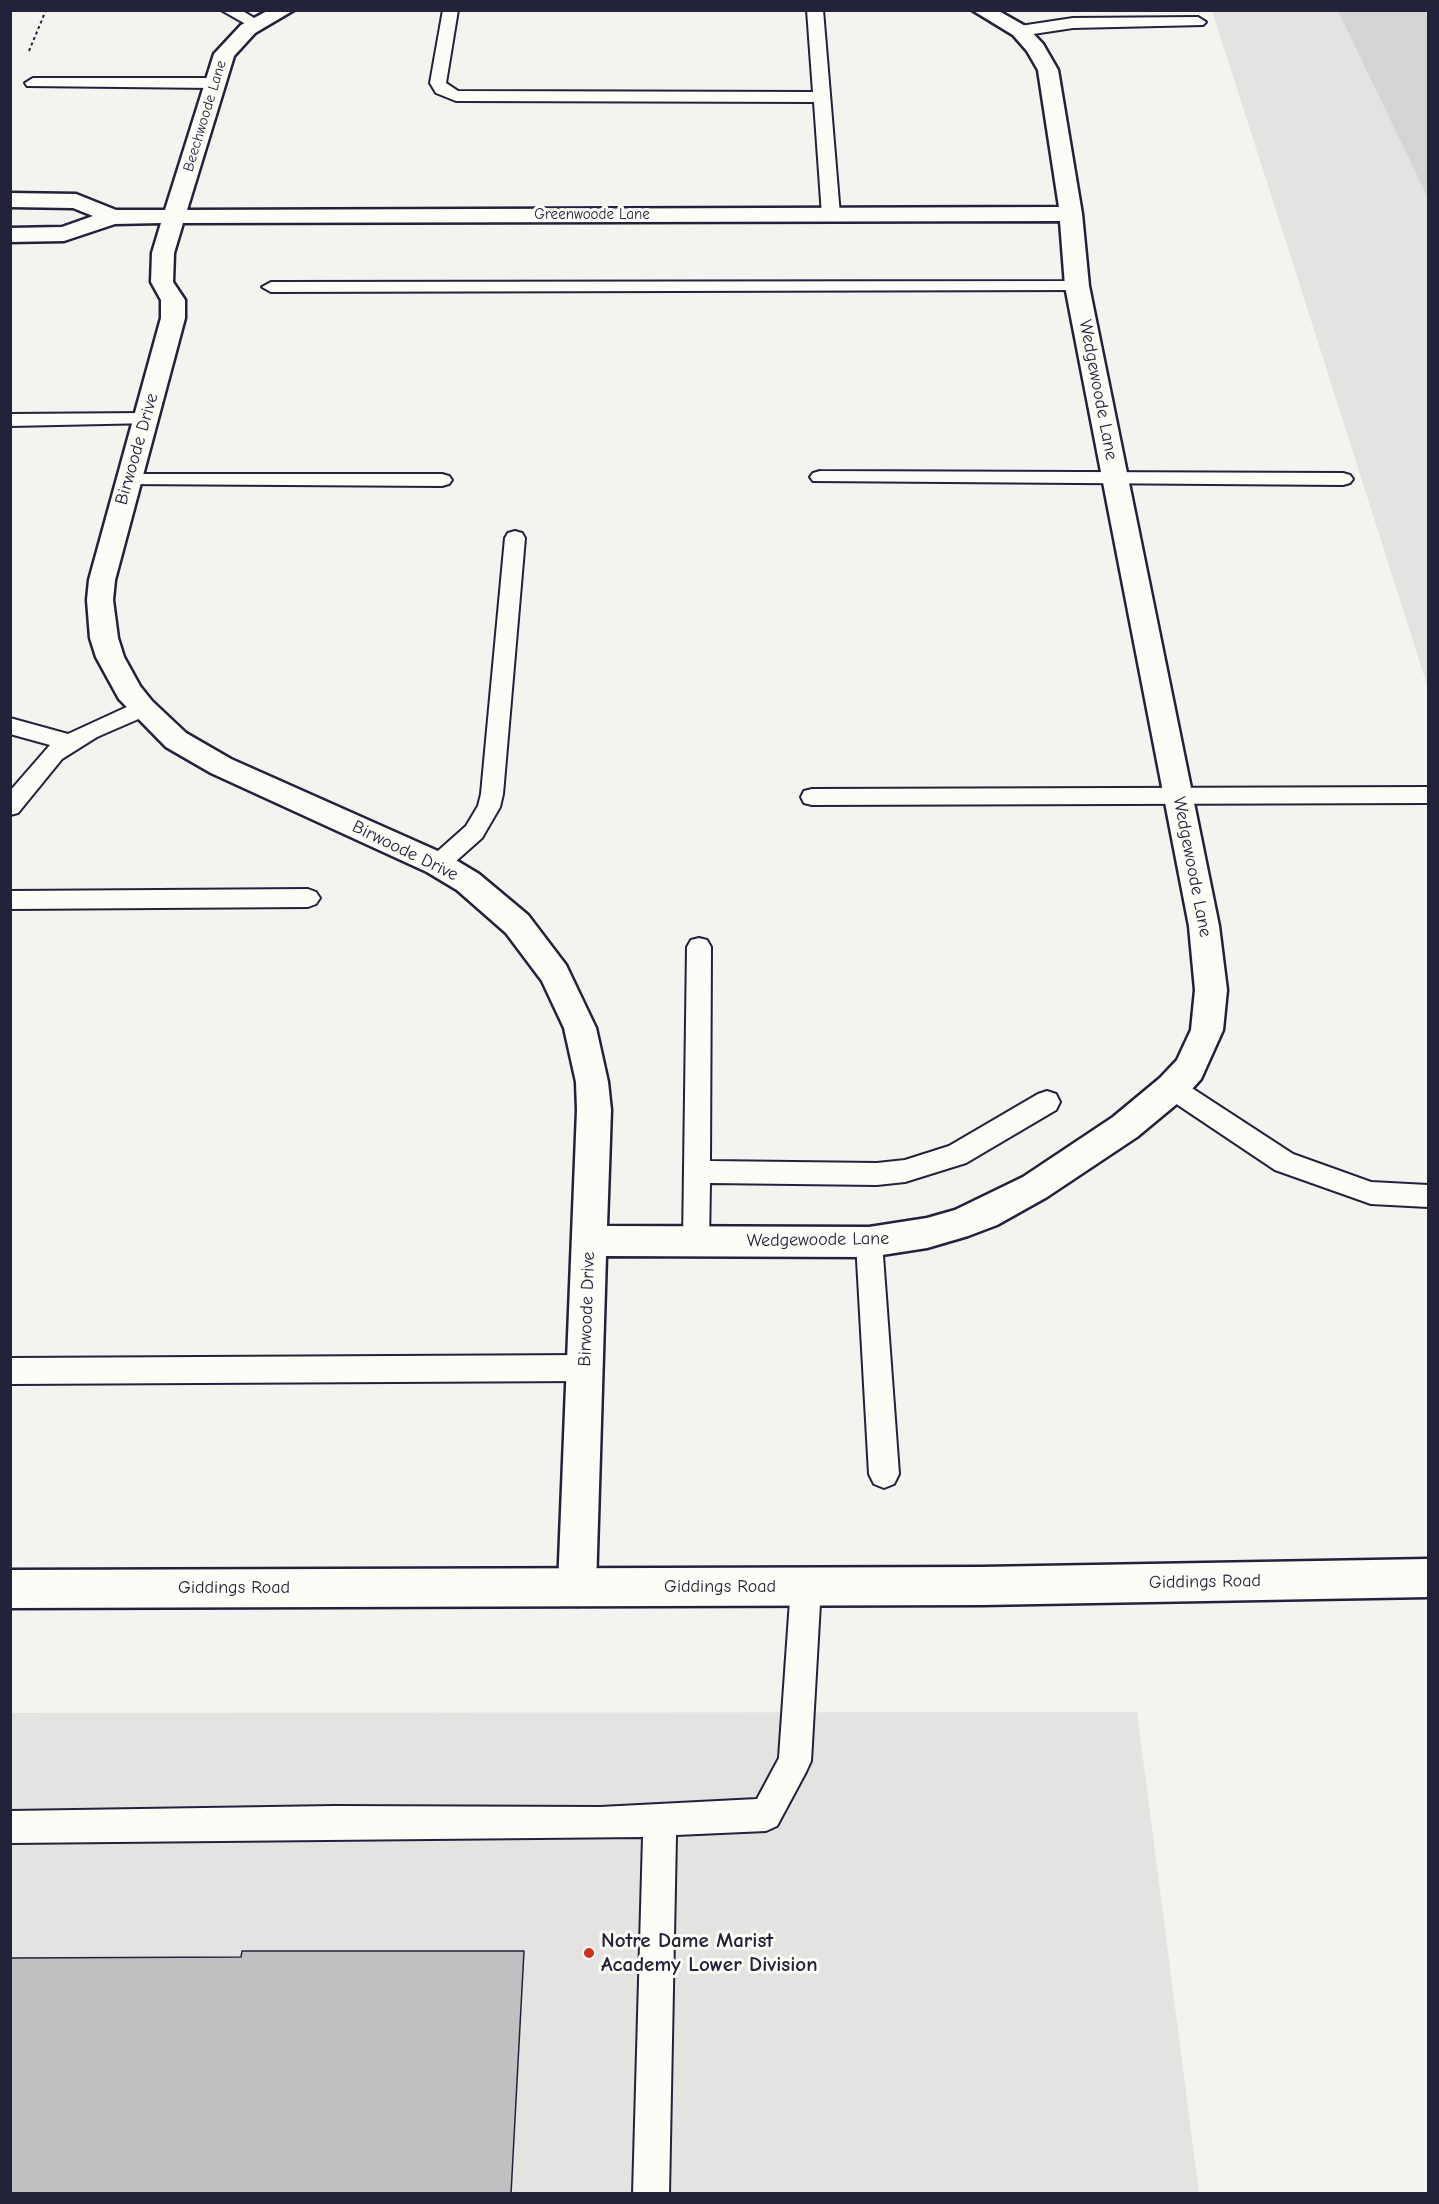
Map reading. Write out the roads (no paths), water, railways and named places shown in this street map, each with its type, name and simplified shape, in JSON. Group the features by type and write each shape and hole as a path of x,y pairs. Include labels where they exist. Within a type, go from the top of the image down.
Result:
{"street":[{"name":"Beechwoode Lane","path":"174,216 214,83 227,49 256,24 285,10"},
{"path":"981,10 1020,32"},
{"name":"Wedgewoode Lane","path":"590,1241 869,1242 927,1233 956,1225 1002,1205 1082,1158 1172,1088 1189,1070 1207,1030 1211,990 1204,926 1077,286 1071,214 1047,70 1036,48 1020,32"},
{"name":"Greenwoode Lane","path":"10,200 76,201 113,217"},
{"name":"Greenwoode Lane","path":"10,235 64,234 113,217 1071,214"},
{"name":"Birwoode Drive","path":"174,216 163,254 162,282 173,300 173,318 106,561 100,600 104,638 110,657 142,708 176,740 213,762 438,864 486,896 517,924 555,974 580,1028 592,1082 594,1110 577,1587"},
{"name":"Giddings Road","path":"10,1589 806,1586 1428,1578"}],"lane":[{"path":"228,10 256,24"},
{"path":"451,10 438,83 442,90 456,96 822,97"},
{"path":"815,10 831,215"},
{"path":"1020,32 1073,23 1198,22"},
{"path":"33,83 214,83"},
{"path":"272,287 1077,286"},
{"path":"10,420 146,419"},
{"path":"819,477 1343,479"},
{"path":"129,480 442,480"},
{"path":"438,864 474,832 489,807 515,538"},
{"path":"10,807 41,767 70,742 142,708"},
{"path":"10,726 70,742"},
{"path":"812,797 1428,795"},
{"path":"10,900 308,898"},
{"path":"696,1242 699,947"},
{"path":"1172,1088 1284,1162 1371,1193 1428,1196"},
{"path":"696,1172 877,1174 905,1171 957,1155 1047,1102"},
{"path":"869,1242 884,1474"},
{"path":"10,1371 585,1368"},
{"path":"10,1827 334,1822 660,1822 766,1815 795,1761 806,1586"},
{"path":"651,2193 660,1822"}],"place":[{"name":"Notre Dame Marist Academy Lower Division","path":"589,1953"}]}
